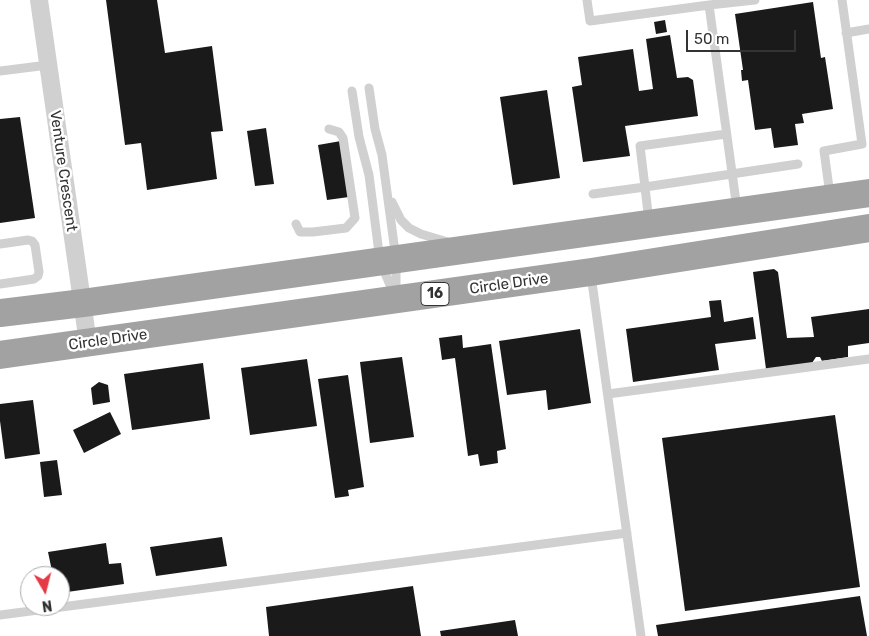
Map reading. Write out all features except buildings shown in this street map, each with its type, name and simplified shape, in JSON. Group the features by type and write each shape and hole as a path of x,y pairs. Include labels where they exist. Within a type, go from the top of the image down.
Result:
{"highway":[{"path":"0,313 869,193"},
{"name":"Circle Drive","path":"0,355 591,272 869,228"}],"street":[{"name":"Venture Crescent","path":"39,0 88,343"}],"lane":[{"path":"587,0 590,21 755,0"},
{"path":"830,199 824,150 862,144 842,0"},
{"path":"709,5 737,212"},
{"path":"846,32 869,29"},
{"path":"0,72 48,65"},
{"path":"369,88 388,192 388,260 396,300"},
{"path":"352,91 359,137 396,300"},
{"path":"296,224 300,232 313,232 346,228 355,218 343,138 339,132 329,129"},
{"path":"650,224 640,146 726,134"},
{"path":"593,194 798,164"},
{"path":"388,192 400,220 409,228 421,234 470,248"},
{"path":"0,244 32,241 35,245 39,272 38,276 34,278 0,284"},
{"path":"591,272 642,636"},
{"path":"608,394 869,358"},
{"path":"0,615 627,532"}]}
